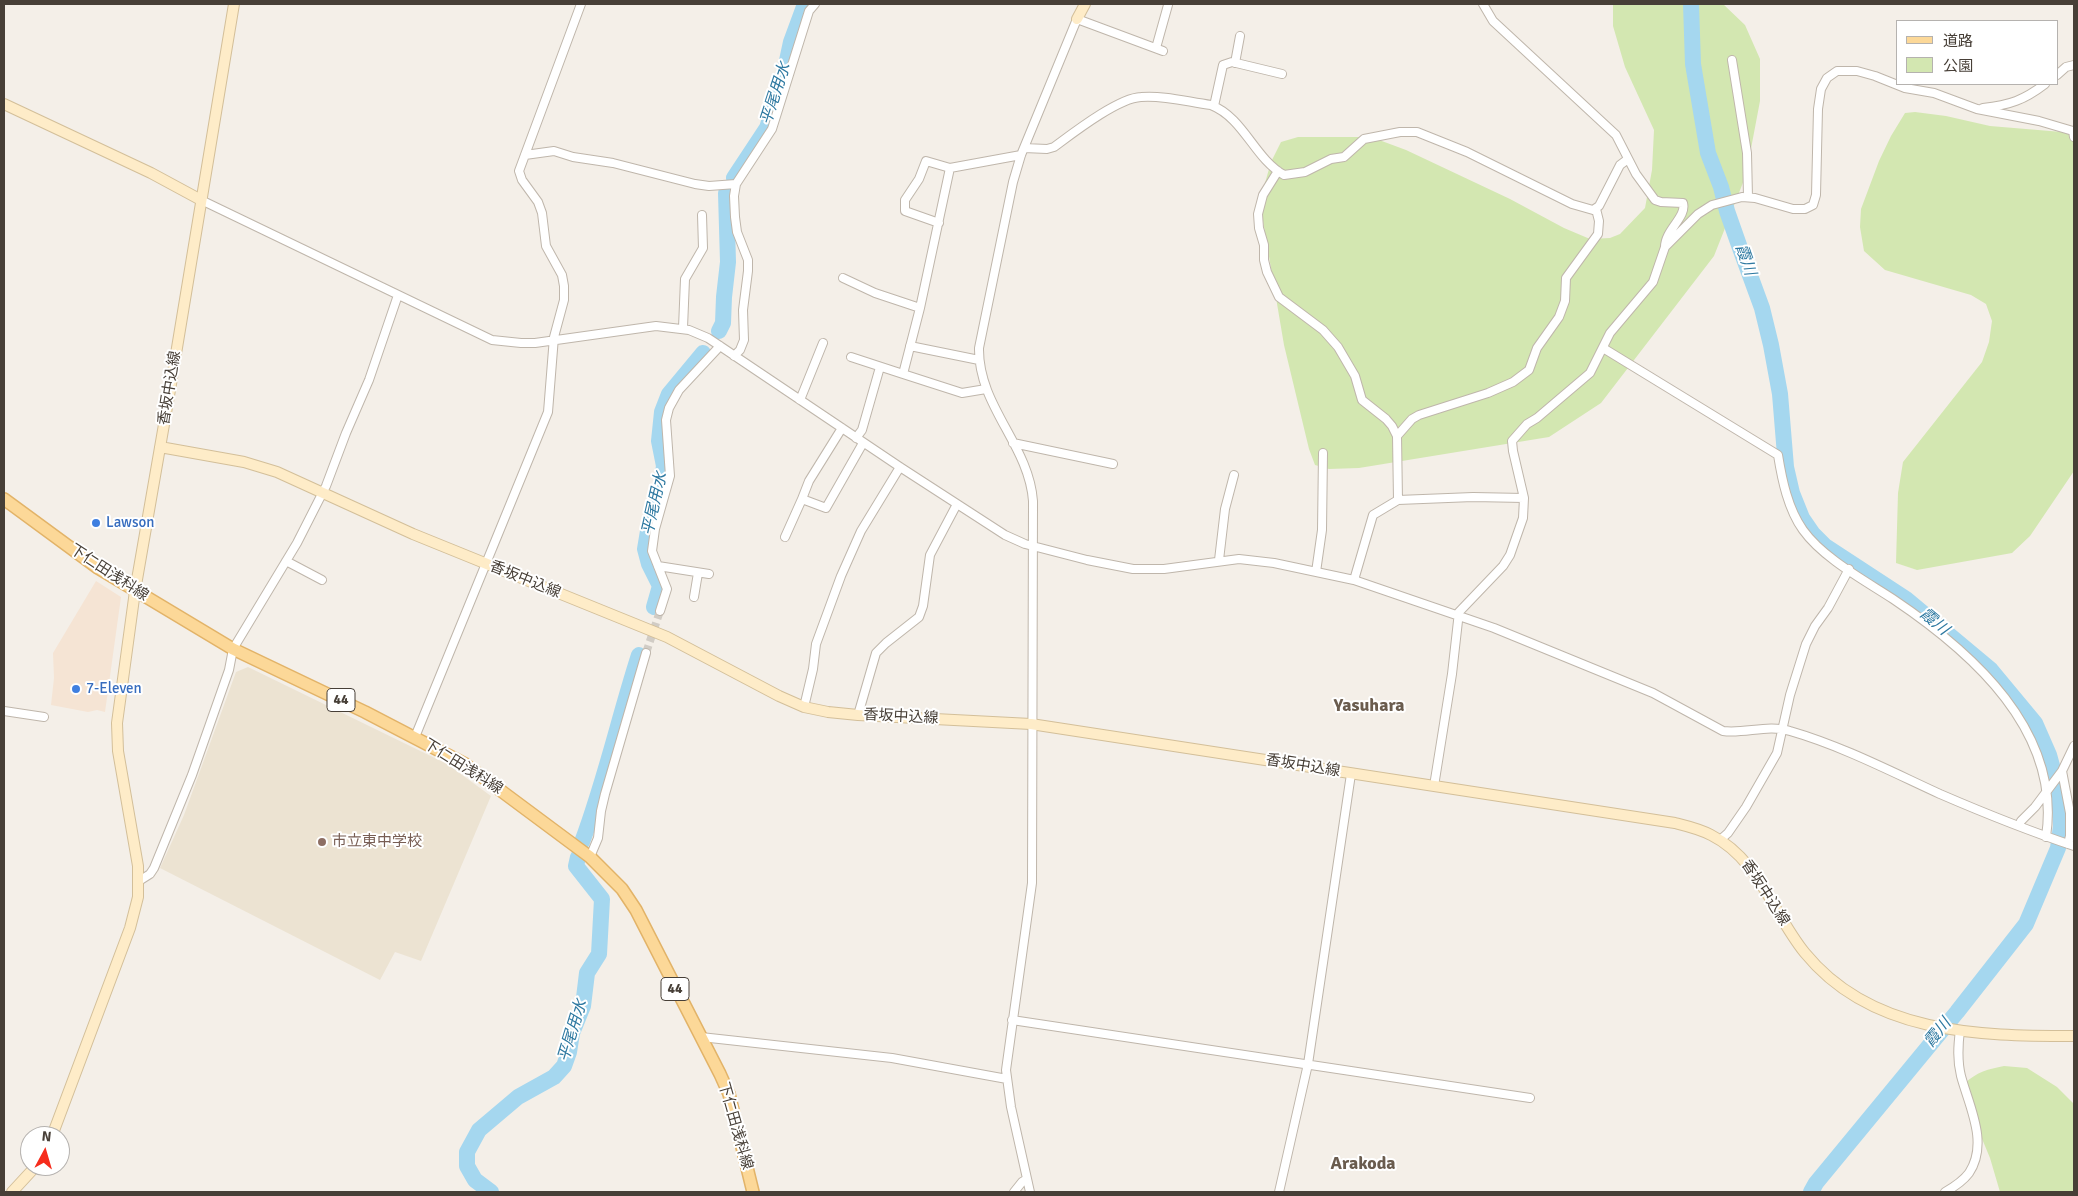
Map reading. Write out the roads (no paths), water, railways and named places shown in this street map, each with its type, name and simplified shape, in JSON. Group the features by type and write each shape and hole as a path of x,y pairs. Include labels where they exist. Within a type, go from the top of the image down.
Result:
{"main road":[{"name":"香坂中込線","path":"234,4 160,448 225,458 262,467 323,492 413,534 668,638 779,696 804,707 858,715 1031,724 1675,823 1701,830 1720,840 1741,856 1795,940 1831,980 1868,1004 1895,1017 1932,1026 2034,1036 2074,1036"},
{"path":"1077,19 1085,4"},
{"path":"4,104 150,173 201,200"},
{"path":"56,1126 130,928 138,897 139,881 135,846 118,751 117,728 135,591 160,448"},
{"name":"下仁田浅科線","path":"4,499 79,556 233,649 416,737 465,764 590,857 622,889 636,910 729,1094 753,1192"},
{"path":"12,1192 27,1176"}],"street":[{"path":"416,737 548,412 554,340 564,300 564,286 562,275 546,246 542,213 538,202 520,176 519,171 581,4"},
{"path":"734,356 740,350 744,340 744,310 748,271 748,260 737,232 734,196 736,184 772,129 809,11 815,4"},
{"path":"1434,786 1460,610 1503,566 1510,554 1523,518 1524,498 1512,441 1526,424 1537,418 1590,373 1610,333 1653,282 1667,236 1683,212 1683,203 1655,200 1636,174 1616,135 1493,21 1483,4"},
{"path":"1030,1192 1006,1079 1012,1020 1032,883 1033,501 1028,475 986,389 979,360 982,327 1013,182 1023,151 1077,19 1160,49 1168,5"},
{"path":"1235,63 1240,36"},
{"path":"1732,60 1747,153 1748,197"},
{"path":"1214,106 1224,65 1235,63 1282,74"},
{"path":"2058,74 2066,67 2074,65"},
{"path":"1665,247 1698,214 1719,203 1732,199 1748,197 1805,209 1813,205 1816,195 1818,110 1821,89 1827,78 1837,71 1857,71 1896,85"},
{"path":"1897,85 1950,98 1977,109 2039,121 2064,128 2073,131 2074,137"},
{"path":"1977,109 2005,106 2028,97 2044,85"},
{"path":"939,223 905,211 905,200 919,179 926,161 950,168 1023,151 1054,147 1078,129 1132,98 1159,97 1214,106 1232,119 1266,160 1278,172 1284,175 1305,172 1331,158 1344,157 1364,139 1400,132 1417,132 1467,152 1572,204 1585,209 1596,209"},
{"path":"525,155 554,151 573,157 613,163 695,184 709,186 736,184"},
{"path":"1397,436 1412,419 1419,415 1505,386 1529,370 1537,348 1559,317 1564,300 1566,278 1598,234 1599,221 1596,209 1620,165 1628,159"},
{"path":"903,374 920,308 950,168"},
{"path":"1278,172 1263,195 1258,214 1259,228 1264,245 1264,260 1273,288 1279,297 1323,330 1338,347 1355,376 1362,400 1386,418 1397,436 1398,500"},
{"path":"201,200 492,340 521,344 647,327 683,328 708,338 957,504 1005,534 1032,547 1117,566 1149,570 1180,568 1219,560 1256,560 1354,580 1459,615 1653,693 1722,731 1782,729 1882,766 1997,819 2069,845 2071,831 2070,813 2061,773"},
{"path":"683,328 685,279 703,248 702,215"},
{"path":"843,278 874,293 920,308"},
{"path":"139,881 150,874 154,868 185,792 229,670 233,649 286,561 323,492 369,380 398,295"},
{"path":"800,400 823,343"},
{"path":"660,611 667,589 652,551 655,529 670,476 666,420 669,408 680,390 720,346"},
{"path":"910,346 979,360"},
{"path":"1603,348 1778,455 1786,491 1798,522 1814,543 1908,609 1974,663 2014,708 2035,747 2042,765 2049,806 2048,838"},
{"path":"851,357 962,393 986,389"},
{"path":"802,498 826,508 860,440 880,367"},
{"path":"785,537 810,481 842,428"},
{"path":"1013,443 1113,464"},
{"path":"1316,572 1322,530 1324,453"},
{"path":"804,707 813,669 816,644 841,576 861,531 900,467"},
{"path":"1219,560 1225,509 1234,475"},
{"path":"1354,580 1373,515 1398,500 1473,497 1524,498"},
{"path":"858,715 876,654 886,642 920,617 930,555 957,504"},
{"path":"286,561 322,580"},
{"path":"658,566 709,574"},
{"path":"1720,840 1728,833 1763,780 1778,753 1782,729 1806,644 1849,569"},
{"path":"694,597 698,572"},
{"path":"590,857 598,838 600,811 646,653"},
{"path":"4,711 44,717"},
{"path":"2021,821 2047,793 2061,773 2074,746"},
{"path":"1279,1192 1308,1064 1351,774"},
{"path":"1012,1020 1530,1098"},
{"path":"1945,1192 1968,1174 1973,1166 1977,1148 1976,1128 1959,1064 1957,1029"},
{"path":"701,1037 892,1058 1006,1079"},
{"path":"1014,1192 1027,1179"}],"waterway":[{"name":"平尾用水","path":"734,178 767,128 785,70 791,42 805,4"},
{"name":"霞川","path":"1691,4 1693,64 1708,153 1762,308 1780,394 1786,467 1792,493 1802,518 1813,534 1825,546 1906,599 1991,670 2035,723 2049,755 2059,791 2061,826 2058,848 2026,924 1957,1012 1816,1183 1811,1192"},
{"name":"平尾用水","path":"719,331 723,323 728,262 726,193"},
{"name":"平尾用水","path":"654,607 660,586 649,564 645,549 649,525 661,486 664,466 659,441 662,412 669,394 703,353"},
{"name":"平尾用水","path":"582,842 598,796 639,655"},
{"name":"平尾用水","path":"491,1192 475,1180 467,1166 467,1152 479,1130 518,1097 554,1077 564,1066 569,1052 572,1033 583,1006 587,973 599,954 602,899 576,866 578,857"}],"tunnel":[{"path":"646,653 660,611"}],"place":[{"name":"Lawson","path":"96,523"},
{"name":"7-Eleven","path":"76,689"},
{"name":"市立東中学校","path":"322,842"}],"district":[{"name":"Yasuhara","path":"1369,706"},
{"name":"Arakoda","path":"1363,1164"}]}
